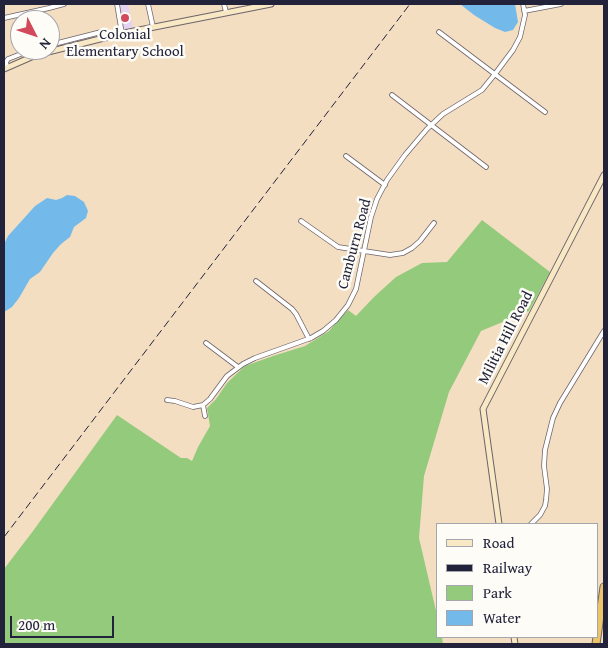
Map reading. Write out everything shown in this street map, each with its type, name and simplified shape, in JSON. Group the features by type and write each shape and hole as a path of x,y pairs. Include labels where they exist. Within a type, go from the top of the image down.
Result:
{"highway":[{"path":"598,630 604,587"}],"street":[{"path":"4,18 64,4"},
{"path":"117,4 122,34"},
{"path":"148,4 153,27"},
{"path":"224,4 226,12"},
{"path":"6,68 36,56 105,38 271,4"},
{"name":"Camburn Road","path":"202,405 210,399 223,381 238,367 255,358 308,339 336,320 352,298 358,283 370,217 385,185 405,155 431,125 443,114 482,90 495,74 517,44 524,23 523,4"},
{"path":"524,11 561,4"},
{"path":"60,42 101,32 105,38"},
{"path":"439,32 545,112"},
{"path":"392,95 486,167"},
{"path":"346,156 385,185"},
{"name":"Militia Hill Road","path":"499,523 483,409 604,175"},
{"path":"301,221 336,246 385,255 403,253 415,246 434,223"},
{"path":"256,281 292,309 308,339"},
{"path":"532,523 540,515 546,500 545,450 552,421 560,403 604,331"},
{"path":"206,343 238,367"},
{"path":"167,400 193,407 202,405 205,416"}],"shaded area":[{"name":"Colonial Elementary School","path":"117,4 128,4 134,32 122,34"}],"green space":[{"path":"482,220 550,272 529,311 481,331 449,392 424,476 419,538 436,611 436,638 442,638 443,644 4,644 4,569 117,415 181,458 187,458 192,461 210,426 207,408 227,383 245,366 305,346 329,331 348,310 356,316 396,277 422,263 447,262"}],"water":[{"path":"460,4 515,4 518,22 513,30 505,32 474,15"},
{"path":"67,195 75,196 84,202 88,211 86,218 74,227 70,237 53,253 40,272 30,279 12,307 4,312 4,244 8,236 35,206 47,198 56,200"}],"railway":[{"path":"4,537 410,4"}],"place":[{"name":"Colonial Elementary School","path":"125,18"}]}
